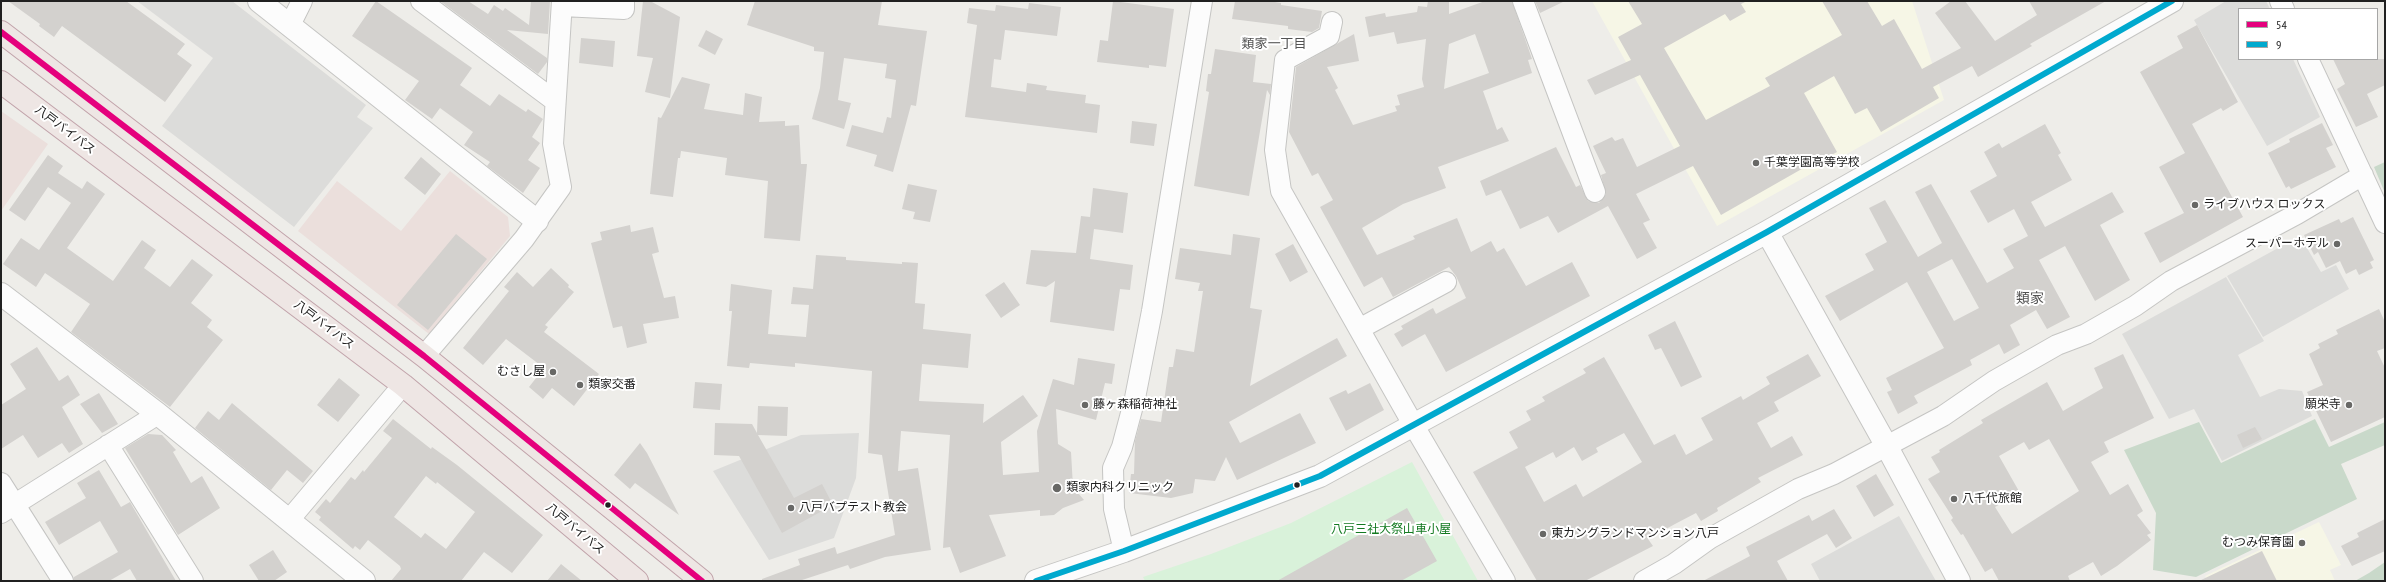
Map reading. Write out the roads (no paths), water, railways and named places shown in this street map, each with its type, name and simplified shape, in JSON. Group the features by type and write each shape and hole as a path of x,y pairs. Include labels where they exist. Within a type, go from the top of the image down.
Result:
{"highway":[{"path":"1,32 424,356 702,581"},
{"name":"八戸バイパス","path":"1,82 403,385 637,581"}],"street":[{"path":"260,1 537,221"},
{"path":"290,25 302,1"},
{"path":"421,1 555,101"},
{"path":"1124,551 1114,508 1113,468 1122,448 1135,398 1152,310 1202,1"},
{"path":"1523,1 1595,192"},
{"path":"1036,581 1124,551 1320,476 1767,232 2172,1"},
{"path":"424,356 524,239 561,188 552,144 562,3 624,5"},
{"path":"1332,22 1329,36 1285,60 1275,150 1281,191 1414,426 1506,581"},
{"path":"2308,60 2385,224"},
{"path":"1644,581 1674,564 1709,539 1798,489 1834,474 1943,416 1994,381 2057,345 2086,334 2136,306 2171,281 2297,214 2363,175"},
{"path":"1767,232 1959,581"},
{"path":"1359,329 1446,282"},
{"path":"1,294 158,414 364,581"},
{"path":"289,520 403,385"},
{"path":"8,509 158,414"},
{"path":"108,445 193,581"},
{"path":"1,483 8,509 63,581"}],"place":[{"name":"千葉学園高等学校","path":"1756,163"},
{"name":"ライブハウス ロックス","path":"2195,205"},
{"name":"スーパーホテル","path":"2337,244"},
{"name":"むさし屋","path":"553,372"},
{"name":"類家交番","path":"580,385"},
{"name":"藤ヶ森稲荷神社","path":"1085,405"},
{"name":"願栄寺","path":"2349,405"},
{"name":"類家内科クリニック","path":"1057,488"},
{"name":"八千代旅館","path":"1954,499"},
{"name":"八戸バプテスト教会","path":"791,508"},
{"name":"東カングランドマンション八戸","path":"1543,534"},
{"name":"むつみ保育園","path":"2302,543"}],"district":[{"name":"類家一丁目","path":"1274,44"},
{"name":"類家","path":"2030,299"}],"park label":[{"name":"八戸三社大祭山車小屋","path":"1391,530"}]}
